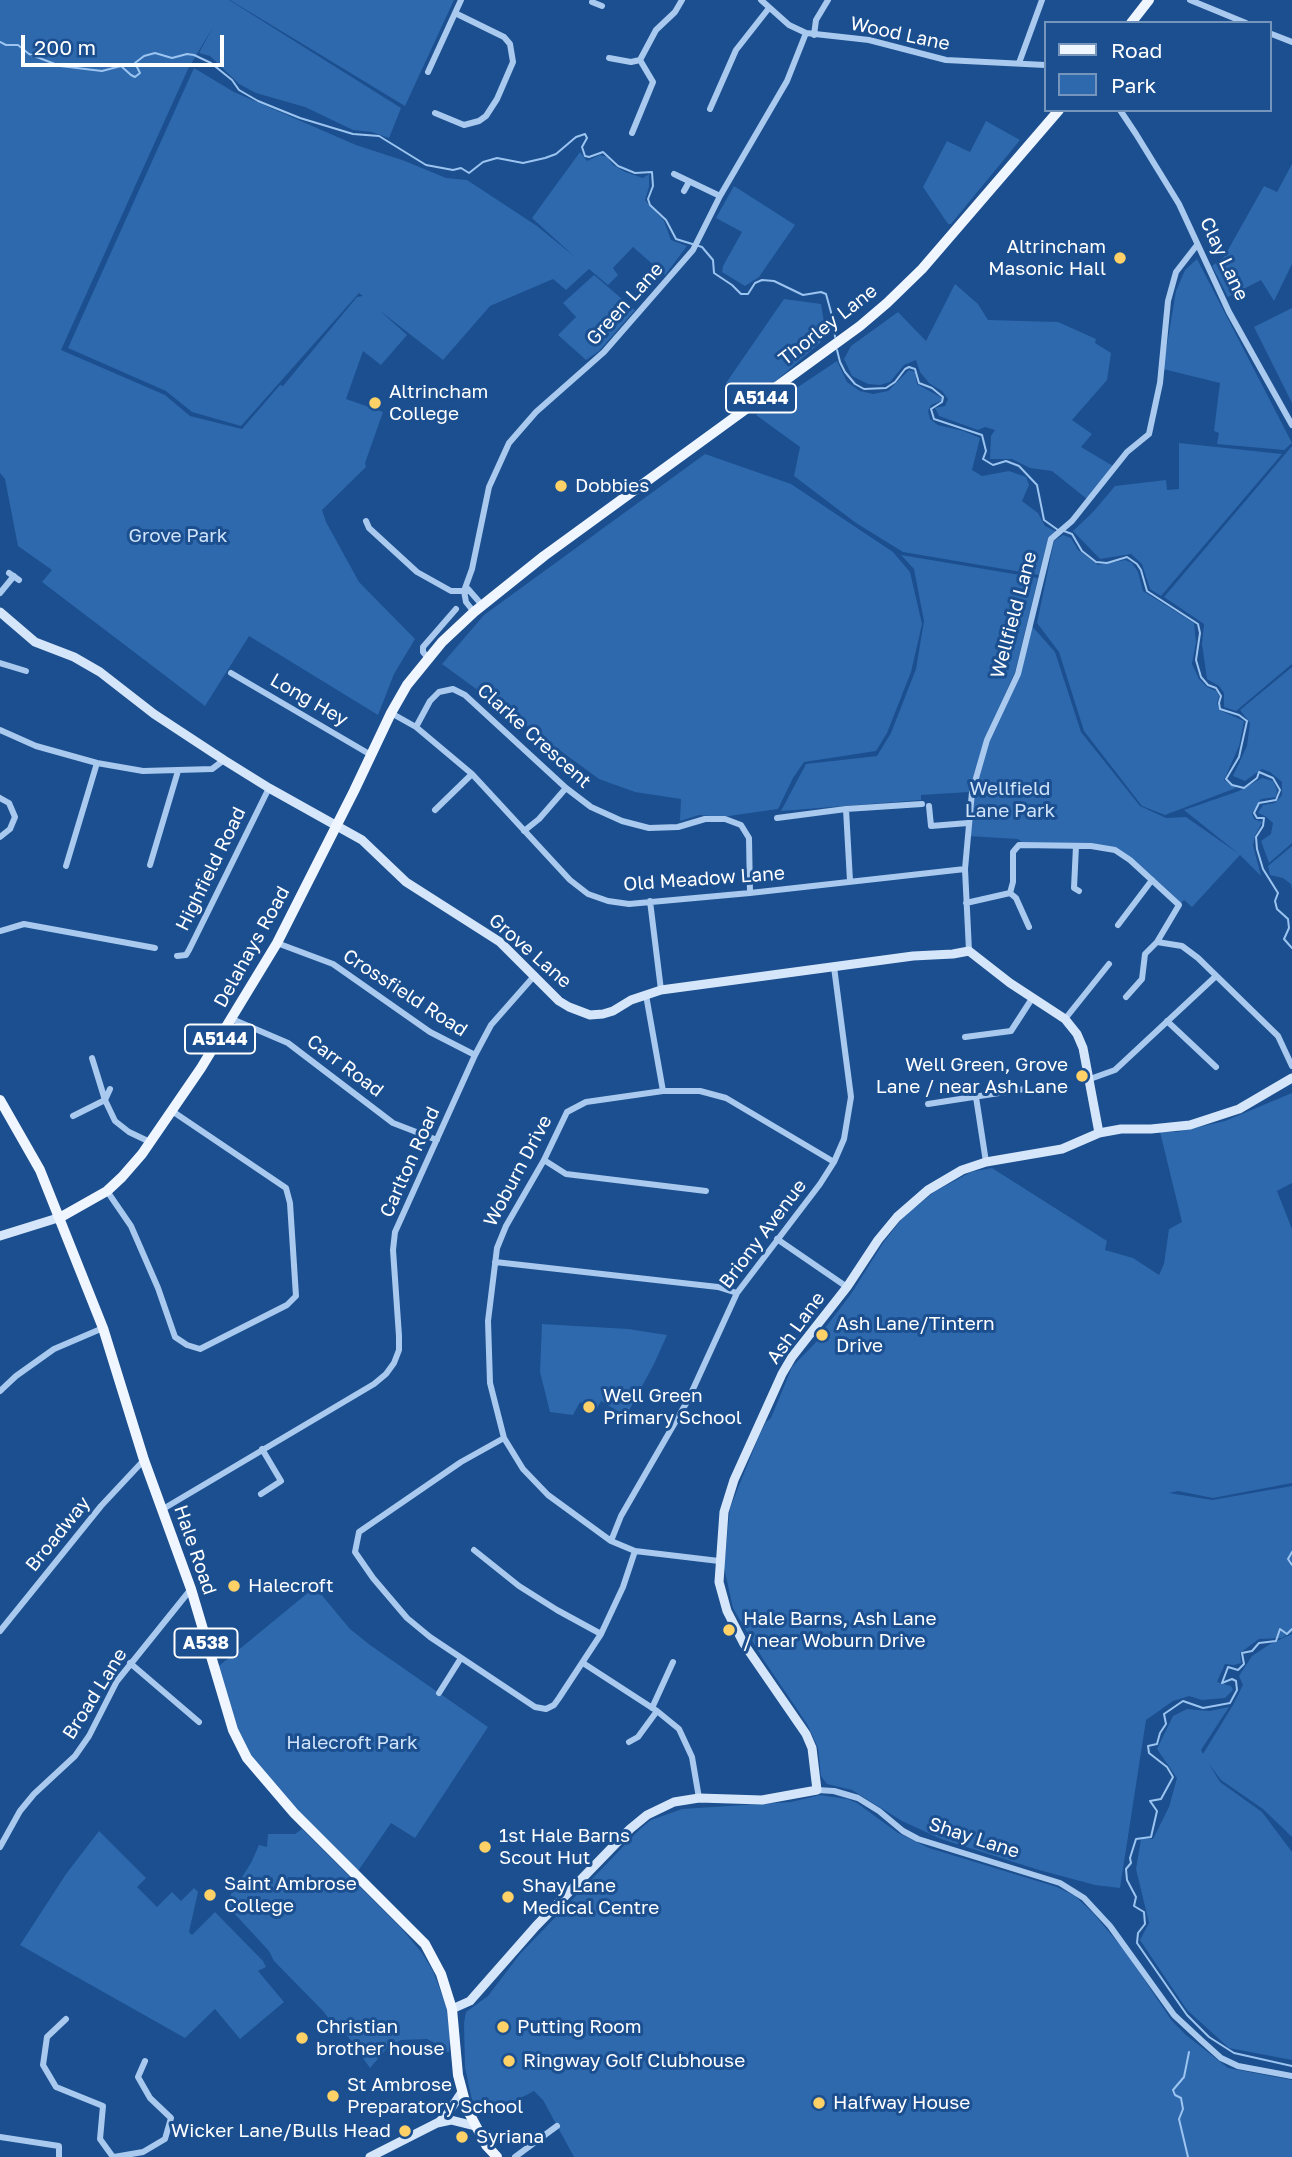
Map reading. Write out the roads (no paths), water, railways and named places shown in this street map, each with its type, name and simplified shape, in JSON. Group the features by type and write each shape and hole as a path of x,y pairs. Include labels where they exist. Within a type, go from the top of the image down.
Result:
{"main road":[{"path":"1133,21 1149,0"},
{"name":"Thorley Lane","path":"478,609 544,556 860,326 887,303 922,269 1057,112"},
{"name":"Delahays Road","path":"61,1217 107,1191 122,1177 172,1111 232,1019 277,943 407,685 428,658 478,609"},
{"name":"Hale Road","path":"0,1100 40,1170 103,1328 144,1460 191,1589 233,1730 247,1758 294,1813 425,1944 442,1974 452,2009 462,2092 475,2126 497,2157"}],"street":[{"path":"428,72 461,0"},
{"path":"609,58 631,62 640,60 656,30 675,12 682,0"},
{"name":"Wood Lane","path":"761,0 793,28 814,35 869,40 946,60 1044,65"},
{"path":"814,35 816,20 828,0"},
{"path":"1019,63 1042,0"},
{"path":"1190,0 1241,21"},
{"path":"710,109 736,50 769,8"},
{"path":"435,113 451,116 458,123 468,125 486,116 513,62 510,44 505,37 455,13"},
{"name":"Green Lane","path":"466,589 489,487 509,443 536,412 604,352 697,244 720,196 787,81 806,33"},
{"path":"1271,34 1292,42"},
{"path":"640,60 653,82 640,109 634,131 644,132"},
{"name":"Clay Lane","path":"1120,112 1179,204 1229,312 1292,425"},
{"path":"674,174 720,196"},
{"path":"684,191 689,182"},
{"name":"Wellfield Lane","path":"969,951 965,869 972,792 987,740 1018,674 1051,539 1072,521 1127,452 1149,433 1160,383 1168,301 1176,272 1197,245"},
{"path":"366,520 369,528 417,572 452,591 466,589 478,609"},
{"path":"0,593 14,576"},
{"name":"Delahays Road","path":"428,658 423,647 456,609"},
{"name":"Grove Lane","path":"0,612 35,642 74,657 100,672 154,714 223,760 362,840 406,882 500,942 559,1001 580,1012 590,1015 613,1011 661,990 969,951"},
{"path":"0,663 26,671"},
{"name":"Long Hey","path":"231,673 371,755"},
{"name":"Clarke Crescent","path":"416,727 430,701 439,692 453,689 465,695 590,807 622,821 649,828 678,827 705,819 725,819 741,825 749,838 750,893"},
{"name":"Old Meadow Lane","path":"391,713 416,727 472,774 570,880 588,894 608,901 629,904 965,869"},
{"path":"0,730 36,746 97,764 143,771 212,769 223,760"},
{"path":"66,866 97,764"},
{"path":"150,864 178,771"},
{"path":"435,810 472,774"},
{"name":"Highfield Road","path":"177,956 186,955 189,950 269,788"},
{"path":"524,831 539,819 566,788"},
{"path":"0,798 9,803 15,817 10,829 0,837"},
{"path":"777,818 846,809 925,805 931,825 968,823"},
{"path":"846,809 850,881"},
{"path":"1010,893 1015,848 1027,845 1115,850 1152,880 1179,905 1157,942 1146,954 1142,979 1126,997"},
{"path":"1076,846 1074,888 1079,891"},
{"path":"1118,925 1152,880"},
{"path":"966,904 1010,893"},
{"path":"1010,893 1016,898 1029,927"},
{"path":"650,901 661,990"},
{"path":"0,931 24,924 155,948"},
{"path":"1157,942 1182,946 1216,976 1278,1036 1292,1066"},
{"name":"Crossfield Road","path":"277,943 333,964 430,1032 475,1055"},
{"path":"969,951 1010,983 1065,1019 1077,1034 1090,1079 1100,1133 1121,1129 1191,1125 1239,1109 1292,1078"},
{"path":"1065,1019 1109,964"},
{"name":"Briony Avenue","path":"611,1541 628,1504 688,1400 737,1293 834,1162 844,1139 851,1097 834,967"},
{"name":"Carlton Road","path":"163,1510 374,1384 394,1363 399,1350 393,1250 396,1232 491,1025 535,975"},
{"path":"1090,1079 1115,1070 1216,976"},
{"path":"646,995 663,1091"},
{"path":"965,1037 1012,1031 1033,997"},
{"name":"Carr Road","path":"232,1019 288,1043 393,1122 437,1140"},
{"path":"1167,1021 1216,1067"},
{"path":"92,1058 105,1100 115,1121 129,1132 150,1142"},
{"path":"73,1116 105,1100 110,1089"},
{"path":"928,1104 1026,1089"},
{"name":"Woburn Drive","path":"719,1561 635,1551 611,1541 548,1495 523,1469 504,1438 490,1383 488,1321 497,1248 567,1112 586,1102 663,1091 700,1091 726,1098 834,1162"},
{"path":"976,1097 986,1162"},
{"path":"107,1191 131,1226 158,1288 175,1338 187,1345 200,1349 287,1305 296,1296 290,1203 286,1188 172,1111"},
{"name":"Ash Lane","path":"817,1790 812,1748 806,1734 744,1643 727,1611 719,1582 724,1512 734,1480 792,1357 897,1217 945,1178 986,1162 1062,1150 1100,1133"},
{"path":"544,1160 566,1174 706,1191"},
{"path":"0,1236 61,1217"},
{"path":"777,1239 847,1287"},
{"path":"495,1262 718,1287 737,1293"},
{"path":"0,1391 54,1349 103,1328"},
{"path":"504,1438 461,1462 359,1532 355,1552 407,1618 430,1637 535,1707 546,1709 554,1705 601,1634 613,1612 635,1551"},
{"path":"261,1494 281,1481 262,1449"},
{"name":"Broadway","path":"0,1631 101,1506 144,1460"},
{"path":"474,1550 519,1586 601,1634"},
{"name":"Broad Lane","path":"0,1847 20,1811 34,1794 75,1756 89,1735 107,1697 191,1589"},
{"path":"439,1693 461,1658"},
{"path":"629,1742 638,1737 655,1710 673,1662"},
{"path":"131,1663 199,1722"},
{"path":"583,1663 679,1729 692,1757 699,1798"},
{"name":"Shay Lane","path":"452,2009 470,2001 536,1926 647,1815 674,1802 699,1798 762,1800 817,1790 834,1791 858,1798 918,1839 1060,1883 1084,1898 1110,1926 1174,2015 1202,2041 1238,2067 1292,2076"},
{"path":"66,2019 47,2038 43,2065 56,2087 103,2106 100,2139 113,2157 143,2152 165,2140 171,2118 150,2098 138,2077 145,2061"},
{"path":"370,2157 437,2123 446,2116 462,2092"},
{"path":"437,2123 450,2120 475,2126"},
{"path":"515,2157 557,2126"},
{"path":"0,2137 59,2146 59,2157"}],"waterway":[{"path":"0,42 18,45 29,54 60,66 102,71 121,66 135,77 140,73 135,63 144,56 155,53 172,58 194,55 211,63 232,80 239,90 258,101 300,118 353,134 379,136 426,165 453,170 461,168 469,173 483,162 497,158 523,163 545,158 556,154 576,137 585,134 587,138 582,147 585,156 603,152 618,166 635,173 652,172 653,186 648,199 650,205 666,220 676,239 702,247 713,260 714,273 741,294 748,294 755,283 762,280 774,281 803,295 821,292 826,294 835,337"},
{"path":"837,350 845,372 855,384 864,389 886,388 895,382 905,369 915,369 919,383 932,388 943,397 942,402 931,409 934,419 982,435 986,451 983,459 993,465 1006,461 1019,466 1037,485 1044,520 1058,530"},
{"path":"1064,531 1072,534 1082,551 1096,562 1107,563 1127,557 1141,570 1147,591 1198,624 1200,633 1196,660 1201,677 1208,685 1216,688 1221,696 1220,709 1239,715 1247,721 1239,757 1226,779 1232,785 1244,788 1257,778 1259,772 1273,778 1280,790 1276,800 1259,803 1254,813 1257,818 1264,818 1263,826 1256,837 1257,849 1263,869 1278,893 1275,901 1277,909 1288,919 1289,928 1284,939 1292,948"},
{"path":"1292,1552 1288,1559 1292,1565"},
{"path":"1292,1629 1287,1634 1280,1629 1276,1641 1259,1643 1252,1651 1242,1653 1244,1664 1238,1670 1228,1667 1222,1683 1232,1679 1236,1681 1237,1690 1230,1703 1203,1708 1183,1701 1164,1714 1166,1724 1157,1744 1148,1746 1149,1753 1167,1767 1173,1777 1161,1799 1150,1801 1157,1811 1151,1837 1136,1839 1131,1863 1126,1869 1127,1880 1136,1897 1134,1906 1144,1912 1145,1924 1138,1933 1137,1943 1187,2015 1209,2037 1234,2053 1292,2066"},
{"path":"1188,2157 1179,2119 1183,2109 1181,2098 1175,2095 1173,2090 1184,2077 1189,2052"}],"place":[{"name":"Altrincham Masonic Hall","path":"1120,258"},
{"name":"Altrincham College","path":"375,403"},
{"name":"Dobbies","path":"561,486"},
{"name":"Well Green, Grove Lane / near Ash Lane","path":"1082,1076"},
{"name":"Ash Lane/Tintern Drive","path":"822,1335"},
{"name":"Well Green Primary School","path":"589,1407"},
{"name":"Halecroft","path":"234,1586"},
{"name":"Hale Barns, Ash Lane / near Woburn Drive","path":"729,1630"},
{"name":"1st Hale Barns Scout Hut","path":"485,1847"},
{"name":"Saint Ambrose College","path":"210,1895"},
{"name":"Shay Lane Medical Centre","path":"508,1897"},
{"name":"Putting Room","path":"503,2027"},
{"name":"Christian brother house","path":"302,2038"},
{"name":"Ringway Golf Clubhouse","path":"509,2061"},
{"name":"St Ambrose Preparatory School","path":"333,2096"},
{"name":"Halfway House","path":"819,2103"},
{"name":"Wicker Lane/Bulls Head","path":"405,2131"},
{"name":"Syriana","path":"462,2137"}],"park label":[{"name":"Grove Park","path":"178,536"},
{"name":"Wellfield Lane Park","path":"1010,800"},
{"name":"Halecroft Park","path":"352,1743"}]}
